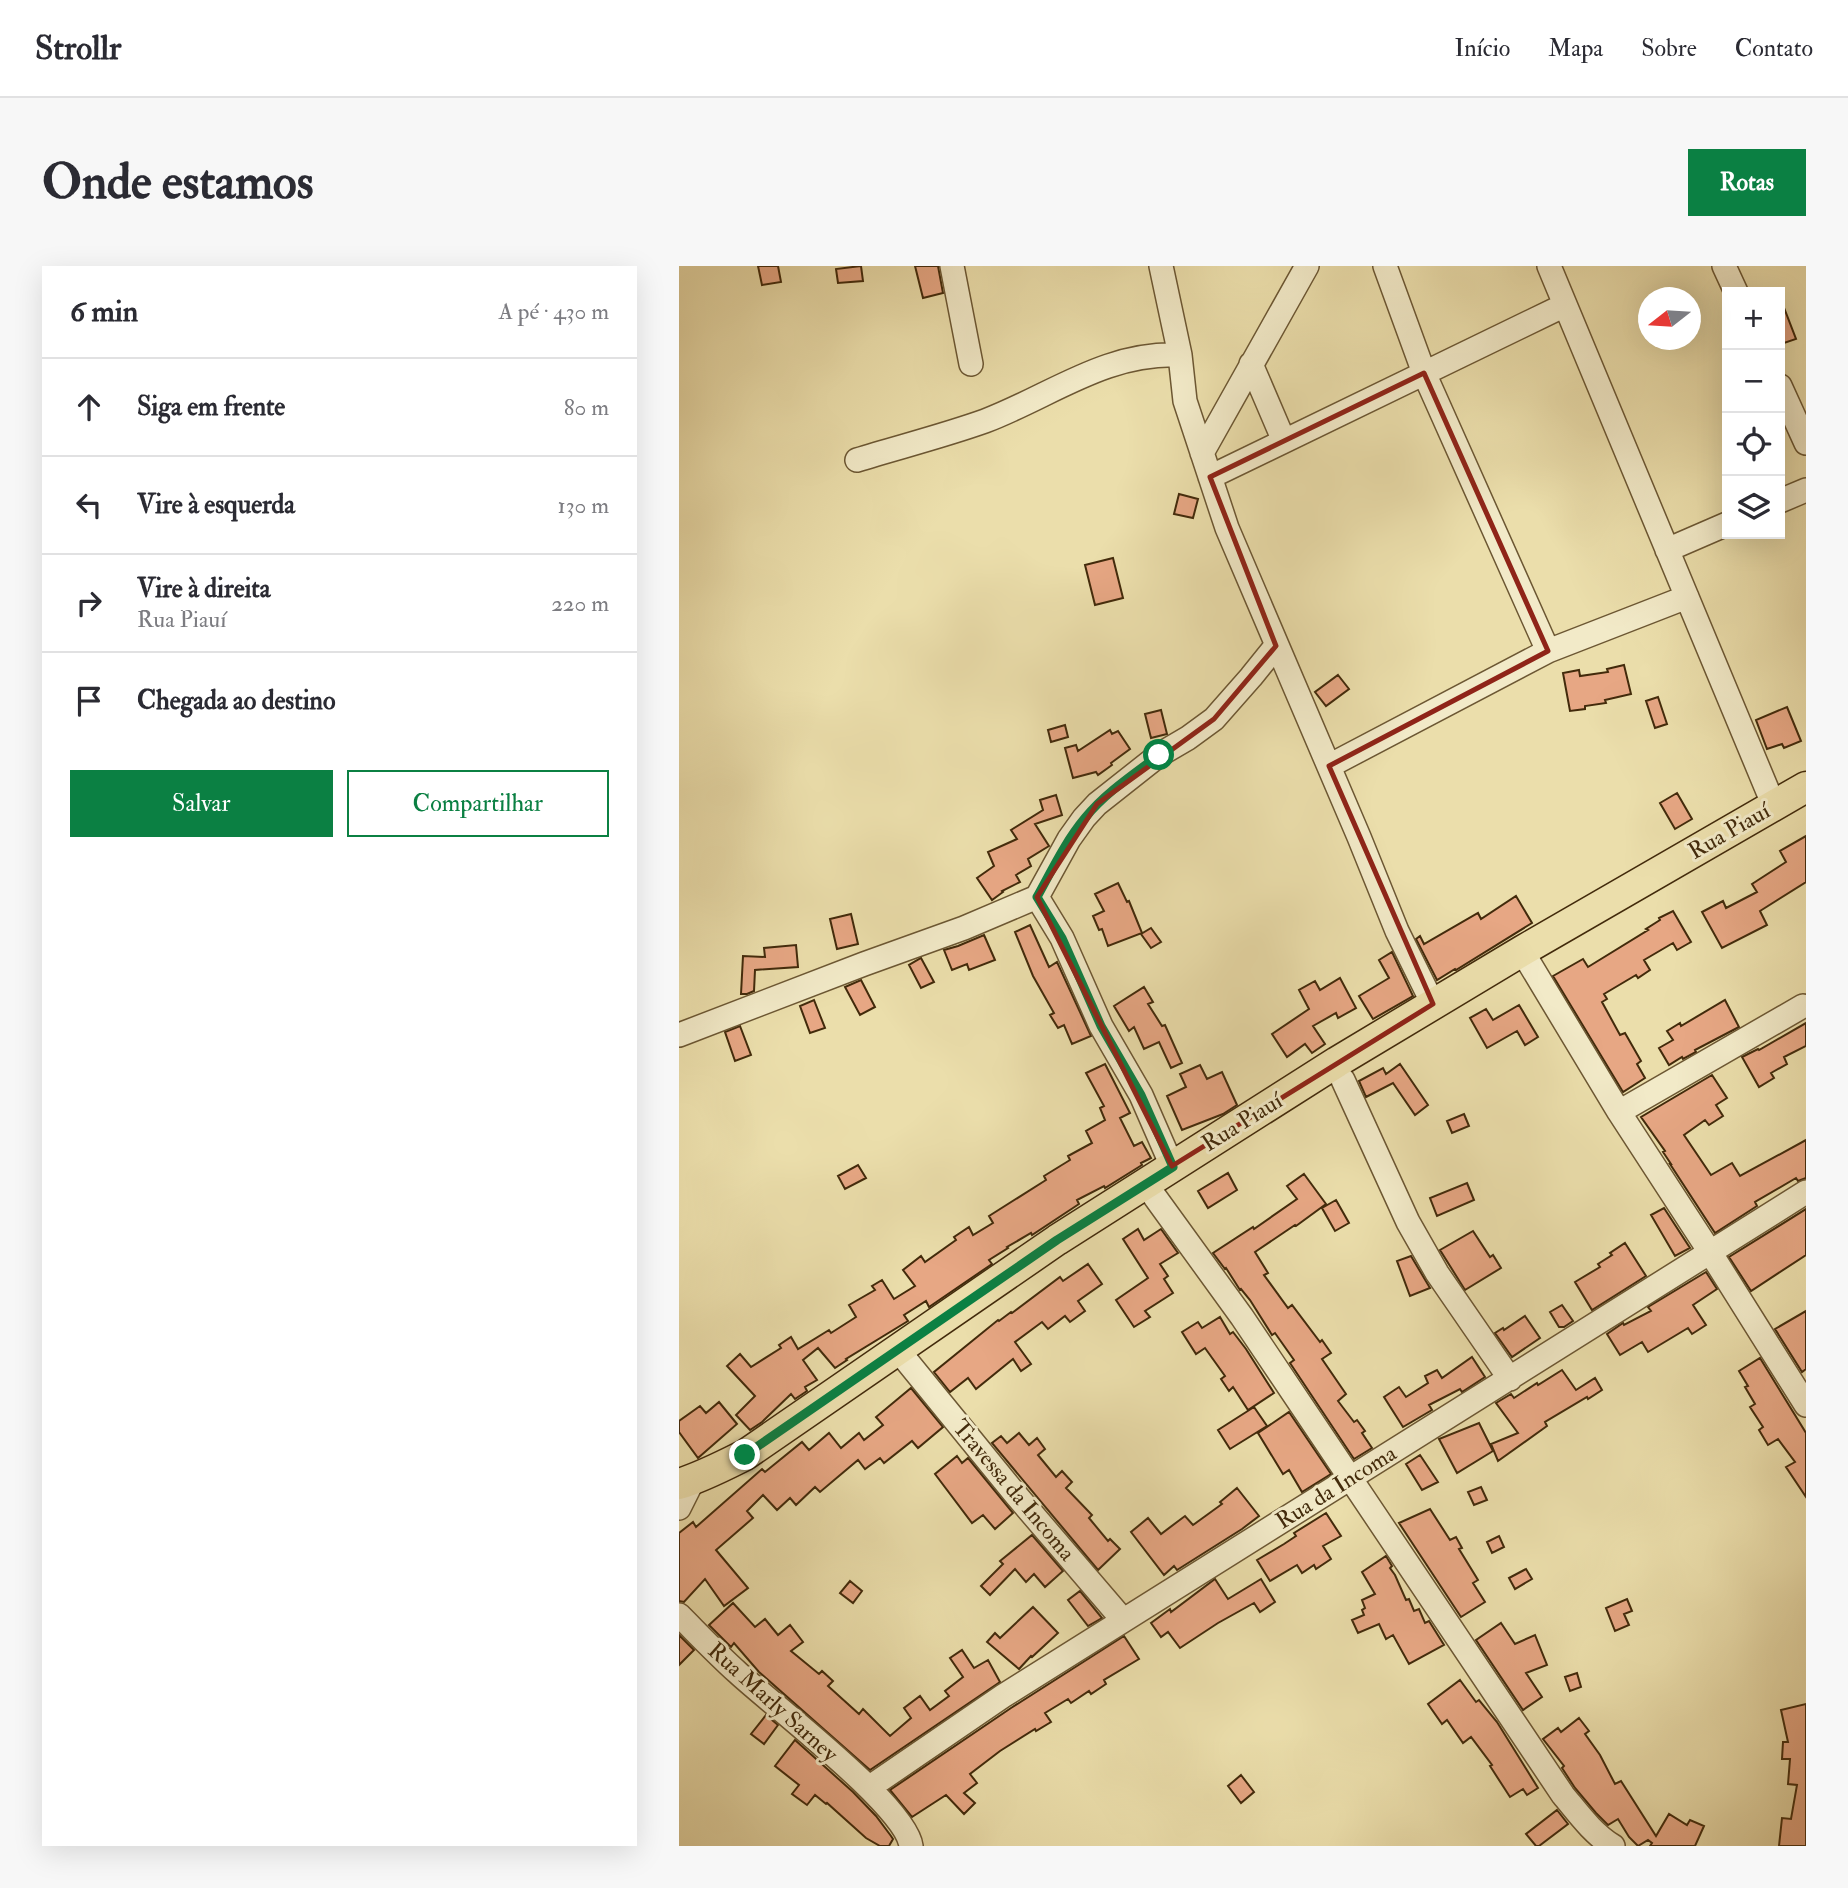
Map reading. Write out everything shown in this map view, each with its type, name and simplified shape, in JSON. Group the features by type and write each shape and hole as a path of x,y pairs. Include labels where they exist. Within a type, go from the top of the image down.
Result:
{"main road":[{"name":"Rua Piauí","path":"684,1492 749,1466 949,1329 1343,1080 1446,1019 1526,959 1806,787"},
{"path":"1526,959 1806,806"},
{"name":"Rua Piauí","path":"684,1492 773,1436 1057,1240 1337,1062 1433,1004 1526,959"}],"street":[{"path":"953,266 971,364"},
{"path":"1161,266 1180,355 1185,401 1237,554 1392,920 1433,1004"},
{"path":"1202,453 1307,266"},
{"path":"1385,266 1424,373 1548,651"},
{"path":"1549,266 1774,806"},
{"path":"1724,266 1734,287"},
{"path":"1210,477 1565,305"},
{"path":"857,460 986,420 1083,375 1135,358 1180,355"},
{"path":"1251,364 1285,441"},
{"path":"1785,397 1806,443"},
{"path":"1785,499 1806,490"},
{"path":"1667,550 1722,526"},
{"path":"1329,766 1548,651 1686,597"},
{"path":"679,1035 964,928 1037,897 1069,839 1097,804 1159,755 1214,719 1276,646"},
{"path":"1037,897 1062,938 1101,1026 1141,1095 1173,1167"},
{"path":"1526,959 1619,1112 1806,1405"},
{"path":"1619,1112 1803,1006"},
{"path":"1343,1080 1408,1222 1437,1273 1510,1379"},
{"name":"Rua da Incoma","path":"870,1787 1003,1696 1806,1192"},
{"path":"1155,1198 1242,1317 1563,1795 1591,1828 1613,1846"},
{"name":"Travessa da Incoma","path":"905,1360 1123,1620"},
{"name":"Rua Marly Sarney","path":"679,1615 736,1672 870,1787 903,1826 911,1846"}],"highlighted area":[{"path":"1424,373 1548,651 1329,766 1433,1004 1172,1166 1037,897 1097,804 1214,719 1276,646 1210,477"}],"building":[{"path":"758,266 778,266 781,282 762,285"},
{"path":"861,266 863,281 838,283 836,269"},
{"path":"915,266 938,266 943,293 923,298"},
{"path":"1785,310 1796,339 1785,343"},
{"path":"1179,494 1198,499 1193,518 1174,514"},
{"path":"1113,558 1123,598 1095,605 1085,565"},
{"path":"1624,665 1631,694 1605,700 1606,703 1585,706 1585,709 1570,711 1563,673 1579,670 1580,676 1608,672 1607,669"},
{"path":"1338,675 1349,689 1326,706 1315,692"},
{"path":"1658,697 1667,724 1655,728 1646,701"},
{"path":"1787,707 1801,741 1784,748 1782,744 1767,749 1756,720"},
{"path":"1161,710 1167,734 1151,738 1145,714"},
{"path":"1065,725 1068,737 1051,742 1048,730"},
{"path":"1110,730 1112,734 1118,731 1130,749 1098,775 1096,772 1073,778 1065,748 1076,745 1078,751"},
{"path":"1677,793 1692,819 1675,829 1660,803"},
{"path":"1056,795 1062,815 1035,824 1049,846 1028,859 1031,866 1016,875 1020,882 1002,891 992,900 977,878 994,866 988,852 1017,839 1011,830 1043,810 1040,800"},
{"path":"1806,836 1806,882 1760,911 1767,925 1722,948 1702,912 1723,901 1726,908 1757,892 1752,884 1786,862 1780,851"},
{"path":"1118,883 1127,902 1129,901 1142,933 1108,946 1102,929 1099,930 1093,916 1104,911 1095,894"},
{"path":"1516,896 1532,923 1437,980 1416,939 1420,936 1424,944 1478,913 1481,919"},
{"path":"1673,911 1691,942 1677,950 1673,943 1644,960 1650,970 1604,994 1607,999 1602,1002 1620,1035 1625,1033 1641,1061 1637,1064 1645,1078 1623,1092 1553,976 1583,959 1588,967 1648,930 1646,929 1660,920 1659,918"},
{"path":"851,914 858,944 837,949 830,919"},
{"path":"1030,925 1049,967 1057,962 1091,1036 1072,1044 1064,1025 1058,1028 1050,1015 1054,1013 1033,976 1015,932"},
{"path":"1151,928 1161,942 1151,948 1141,934"},
{"path":"984,935 995,960 969,970 967,964 952,970 944,950"},
{"path":"796,945 798,967 755,970 754,991 741,994 743,956 765,957 764,948"},
{"path":"1392,952 1413,996 1373,1019 1359,996 1389,978 1379,960"},
{"path":"921,958 934,982 921,988 909,965"},
{"path":"1340,978 1356,1008 1338,1018 1336,1013 1313,1026 1325,1044 1312,1053 1305,1044 1287,1057 1272,1034 1309,1009 1299,990 1315,981 1320,990"},
{"path":"861,980 875,1007 860,1015 845,987"},
{"path":"1144,987 1153,1002 1148,1004 1162,1026 1165,1025 1182,1063 1171,1068 1159,1042 1144,1049 1134,1027 1129,1031 1114,1006"},
{"path":"814,1000 825,1028 810,1033 800,1006"},
{"path":"1725,1000 1739,1027 1669,1065 1659,1048 1673,1040 1667,1031 1680,1023 1681,1026"},
{"path":"1519,1005 1538,1037 1525,1045 1517,1031 1487,1048 1470,1018 1486,1009 1493,1020"},
{"path":"1806,1023 1806,1046 1784,1057 1787,1064 1771,1073 1774,1078 1759,1087 1742,1057"},
{"path":"740,1026 751,1055 735,1061 725,1032"},
{"path":"1105,1064 1130,1113 1120,1118 1134,1146 1142,1142 1151,1158 1105,1188 1104,1186 1077,1200 1079,1204 1032,1235 1031,1233 1007,1247 989,1260 992,1264 929,1307 926,1301 904,1315 908,1321 835,1368 818,1348 803,1360 817,1380 805,1387 807,1391 795,1399 791,1394 750,1430 736,1415 755,1396 727,1366 740,1354 751,1367 781,1348 779,1345 791,1337 798,1349 829,1330 831,1333 856,1317 849,1305 875,1290 872,1286 882,1280 894,1299 915,1286 903,1270 921,1256 925,1262 969,1227 973,1235 993,1223 989,1216 1046,1180 1044,1176 1070,1160 1068,1156 1092,1143 1086,1131 1105,1120 1100,1108 1104,1106 1086,1073"},
{"path":"1400,1064 1428,1105 1415,1115 1393,1083 1366,1097 1359,1081 1383,1068 1386,1074"},
{"path":"1200,1065 1207,1079 1222,1072 1237,1105 1223,1114 1182,1130 1167,1096 1186,1087 1180,1074"},
{"path":"1712,1075 1727,1098 1716,1105 1723,1116 1709,1125 1705,1120 1684,1135 1711,1175 1732,1163 1740,1176 1806,1140 1806,1178 1798,1181 1796,1178 1755,1202 1757,1206 1715,1233 1641,1117"},
{"path":"1464,1114 1469,1126 1452,1133 1447,1121"},
{"path":"858,1165 866,1178 845,1189 838,1176"},
{"path":"1228,1173 1237,1190 1208,1208 1198,1191"},
{"path":"1304,1174 1326,1204 1255,1252 1268,1273 1264,1275 1288,1308 1292,1305 1331,1353 1322,1359 1346,1394 1338,1401 1354,1422 1357,1420 1365,1431 1362,1433 1372,1448 1354,1459 1290,1363 1294,1360 1275,1333 1272,1335 1250,1300 1213,1253 1297,1199 1287,1186"},
{"path":"1467,1183 1474,1200 1437,1216 1430,1198"},
{"path":"1336,1200 1349,1223 1335,1231 1322,1208"},
{"path":"1664,1208 1690,1248 1675,1256 1651,1215"},
{"path":"1806,1209 1806,1255 1751,1291 1729,1257"},
{"path":"1138,1229 1144,1240 1161,1229 1178,1253 1160,1264 1168,1276 1164,1279 1173,1293 1145,1311 1150,1317 1134,1327 1116,1300 1148,1278 1123,1239"},
{"path":"1473,1231 1490,1257 1493,1255 1501,1268 1465,1290 1440,1250"},
{"path":"1625,1243 1646,1276 1592,1310 1575,1282 1600,1267 1598,1264"},
{"path":"1411,1256 1430,1288 1410,1296 1397,1261"},
{"path":"1088,1264 1102,1284 1078,1301 1085,1311 1070,1322 1065,1316 1048,1329 1042,1322 1015,1342 1031,1364 1021,1371 1013,1359 976,1389 968,1378 950,1392 934,1372 998,1320 1012,1313 1060,1277 1063,1281"},
{"path":"1706,1272 1717,1289 1693,1305 1706,1325 1692,1334 1688,1328 1648,1352 1642,1342 1620,1355 1607,1334 1623,1323 1624,1325 1651,1311 1648,1307"},
{"path":"1562,1305 1573,1321 1559,1327 1550,1312"},
{"path":"1806,1311 1806,1369 1802,1372 1775,1329"},
{"path":"1525,1316 1540,1338 1512,1357 1495,1333"},
{"path":"1220,1317 1230,1334 1233,1332 1246,1349 1274,1393 1248,1410 1233,1387 1229,1391 1221,1379 1225,1376 1205,1348 1196,1354 1182,1332 1198,1322 1202,1328"},
{"path":"1472,1357 1485,1377 1462,1392 1460,1389 1429,1405 1432,1410 1403,1427 1384,1397 1399,1387 1406,1397 1428,1383 1425,1376 1437,1370 1442,1378"},
{"path":"1760,1358 1806,1433 1806,1497 1786,1467 1795,1462 1778,1439 1768,1445 1759,1430 1763,1427 1750,1407 1755,1404 1739,1371"},
{"path":"1562,1370 1576,1390 1595,1378 1602,1390 1545,1422 1547,1426 1498,1461 1491,1444 1518,1433 1496,1403 1511,1394 1514,1398"},
{"path":"911,1388 943,1427 918,1448 912,1441 884,1463 880,1458 865,1469 858,1460 820,1492 815,1487 796,1505 790,1498 777,1510 763,1495 747,1511 753,1518 716,1550 748,1588 724,1606 705,1579 684,1602 679,1601 679,1533 693,1522 696,1527 762,1469 765,1472 802,1442 809,1450 829,1433 841,1448 859,1433 864,1440 883,1425 876,1417"},
{"path":"719,1402 737,1424 698,1458 679,1432 679,1421 700,1406 706,1413"},
{"path":"1254,1407 1267,1426 1230,1449 1218,1430"},
{"path":"1289,1412 1331,1474 1302,1492 1289,1470 1283,1474 1258,1433"},
{"path":"1479,1423 1493,1451 1457,1473 1439,1439"},
{"path":"1019,1433 1029,1445 1037,1438 1045,1449 1038,1455 1056,1477 1062,1471 1072,1482 1066,1488 1092,1515 1089,1518 1108,1541 1110,1539 1120,1549 1098,1570 992,1443 1001,1436 1007,1443"},
{"path":"1420,1455 1438,1482 1422,1490 1406,1464"},
{"path":"957,1456 962,1463 968,1458 1013,1513 995,1529 983,1515 972,1523 935,1474"},
{"path":"1481,1487 1487,1500 1474,1505 1468,1492"},
{"path":"1237,1488 1259,1516 1177,1570 1174,1566 1164,1575 1131,1532 1148,1518 1161,1534 1185,1516 1193,1525 1222,1504 1220,1502"},
{"path":"1430,1509 1450,1540 1456,1537 1462,1548 1459,1549 1478,1580 1473,1583 1485,1602 1461,1617 1399,1523"},
{"path":"1326,1513 1341,1536 1323,1546 1331,1559 1316,1569 1314,1565 1302,1573 1297,1565 1270,1581 1257,1560 1296,1536 1294,1533"},
{"path":"1032,1535 1063,1571 1045,1587 1034,1574 1026,1582 1015,1569 990,1595 981,1586 1003,1564 1000,1561"},
{"path":"1499,1536 1504,1547 1492,1553 1487,1542"},
{"path":"1386,1556 1406,1600 1409,1599 1414,1611 1419,1609 1425,1623 1429,1621 1444,1645 1409,1664 1393,1635 1386,1639 1379,1624 1358,1633 1352,1620 1364,1615 1362,1600 1375,1594 1362,1572"},
{"path":"1526,1569 1532,1579 1515,1589 1509,1578"},
{"path":"1215,1579 1228,1599 1261,1579 1275,1602 1260,1612 1254,1603 1180,1648 1168,1632 1161,1637 1151,1623 1170,1609 1171,1612"},
{"path":"850,1581 862,1591 853,1603 840,1593"},
{"path":"1080,1591 1102,1618 1088,1626 1068,1600"},
{"path":"1627,1599 1632,1611 1624,1614 1629,1625 1615,1631 1606,1608"},
{"path":"733,1603 755,1627 765,1619 778,1635 790,1625 803,1642 791,1651 819,1674 822,1671 833,1681 828,1686 859,1714 863,1709 890,1736 911,1718 904,1708 920,1696 930,1710 949,1696 945,1691 963,1677 950,1658 962,1650 974,1668 988,1660 1000,1682 870,1770 759,1672 734,1643 731,1647 709,1625"},
{"path":"1033,1607 1058,1633 1019,1669 987,1642 995,1633 1000,1638"},
{"path":"1501,1623 1515,1644 1535,1635 1547,1665 1526,1673 1542,1697 1523,1710 1476,1640"},
{"path":"679,1635 694,1650 679,1665"},
{"path":"1124,1636 1139,1659 1104,1680 1106,1684 1091,1694 1089,1691 1071,1703 1068,1699 1045,1713 1051,1722 1000,1751 970,1774 977,1783 964,1793 975,1803 964,1814 946,1795 912,1817 890,1790 1011,1708"},
{"path":"1577,1673 1581,1687 1570,1691 1565,1677"},
{"path":"1460,1680 1476,1702 1479,1700 1497,1722 1538,1788 1527,1795 1523,1789 1510,1797 1490,1766 1492,1765 1471,1737 1463,1743 1447,1720 1442,1724 1428,1704"},
{"path":"1806,1704 1806,1846 1779,1846 1782,1818 1791,1819 1797,1785 1788,1784 1790,1759 1782,1759 1783,1742 1788,1742 1781,1710"},
{"path":"766,1715 778,1725 764,1744 751,1734"},
{"path":"1579,1718 1589,1731 1585,1734 1615,1784 1621,1781 1656,1836 1669,1814 1687,1825 1690,1820 1704,1826 1695,1846 1650,1846 1652,1843 1648,1840 1638,1846 1618,1819 1608,1825 1596,1813 1575,1788 1562,1768 1564,1766 1543,1739 1558,1728 1561,1732"},
{"path":"795,1740 876,1816 893,1839 889,1846 880,1846 866,1838 815,1795 807,1805 792,1794 799,1785 775,1766"},
{"path":"1241,1775 1254,1792 1241,1803 1228,1786"},
{"path":"1557,1810 1568,1824 1536,1846 1526,1834"}],"route":[{"path":"745,1455 1057,1240 1173,1167 1141,1095 1101,1026 1062,938 1037,897 1069,839 1084,818 1097,804 1159,755"}]}
